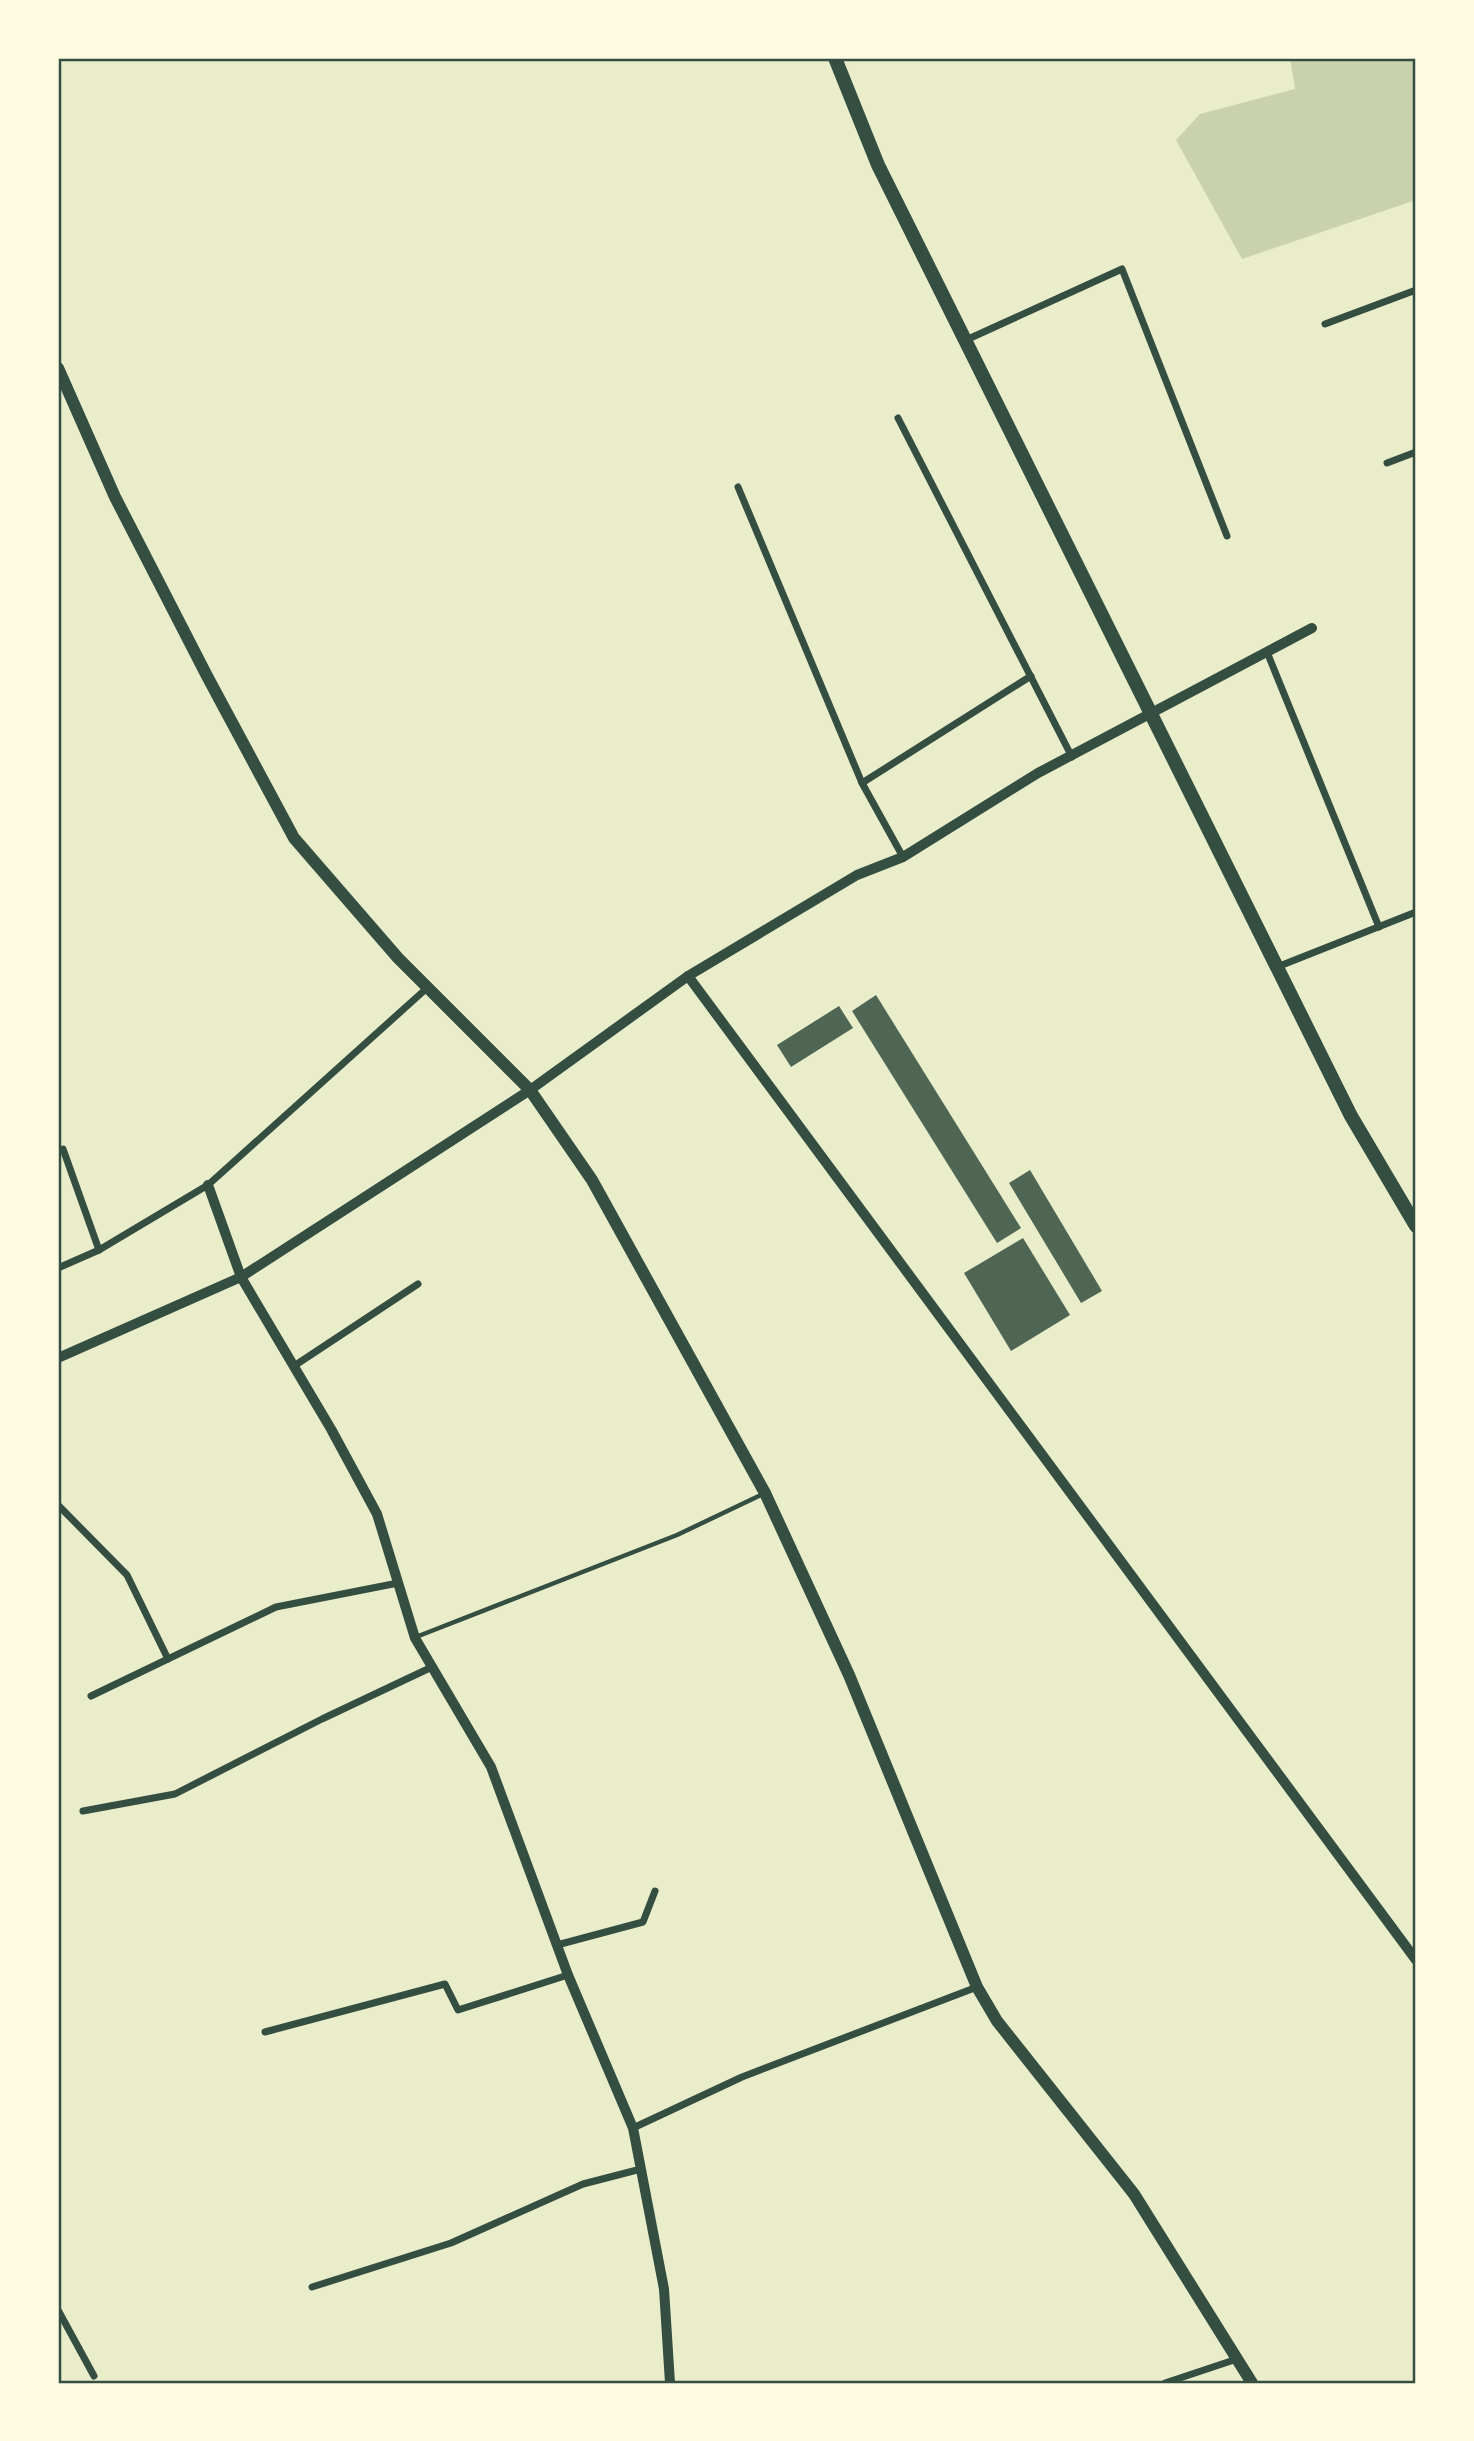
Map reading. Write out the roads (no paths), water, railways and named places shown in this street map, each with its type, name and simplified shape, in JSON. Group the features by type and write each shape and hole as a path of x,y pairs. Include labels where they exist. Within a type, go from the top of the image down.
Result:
{"main road":[{"path":"835,58 878,164 1351,1116 1416,1226"},
{"path":"58,368 115,497 206,676 294,838 398,958 530,1090 592,1180 765,1493 849,1675 976,1987 997,2021 1134,2194 1252,2383"}],"street":[{"path":"966,340 1122,269 1227,536"},
{"path":"1325,324 1416,290"},
{"path":"898,418 1072,757"},
{"path":"1387,463 1416,452"},
{"path":"737,487 862,783 903,857"},
{"path":"58,1358 241,1277 530,1090 688,976 857,875 903,857 1038,774 1312,628"},
{"path":"1267,652 1379,927"},
{"path":"862,783 1031,676"},
{"path":"1277,967 1416,912"},
{"path":"688,976 1416,1960"},
{"path":"58,1268 99,1250 208,1185 427,988"},
{"path":"63,1149 99,1250"},
{"path":"208,1185 241,1277 331,1429 377,1514 415,1638 491,1767 568,1975 633,2128 664,2289 670,2383"},
{"path":"294,1366 418,1284"},
{"path":"58,1505 127,1575 168,1659"},
{"path":"90,1696 276,1607 398,1583"},
{"path":"83,1811 176,1794 322,1719 432,1667"},
{"path":"557,1945 643,1922 654,1891"},
{"path":"265,2032 445,1984 458,2010 568,1975"},
{"path":"633,2128 742,2077 976,1987"},
{"path":"312,2287 451,2243 583,2184 641,2169"},
{"path":"58,2310 93,2376"},
{"path":"1165,2383 1237,2359"}],"lane":[{"path":"415,1638 677,1535 765,1493"}]}
